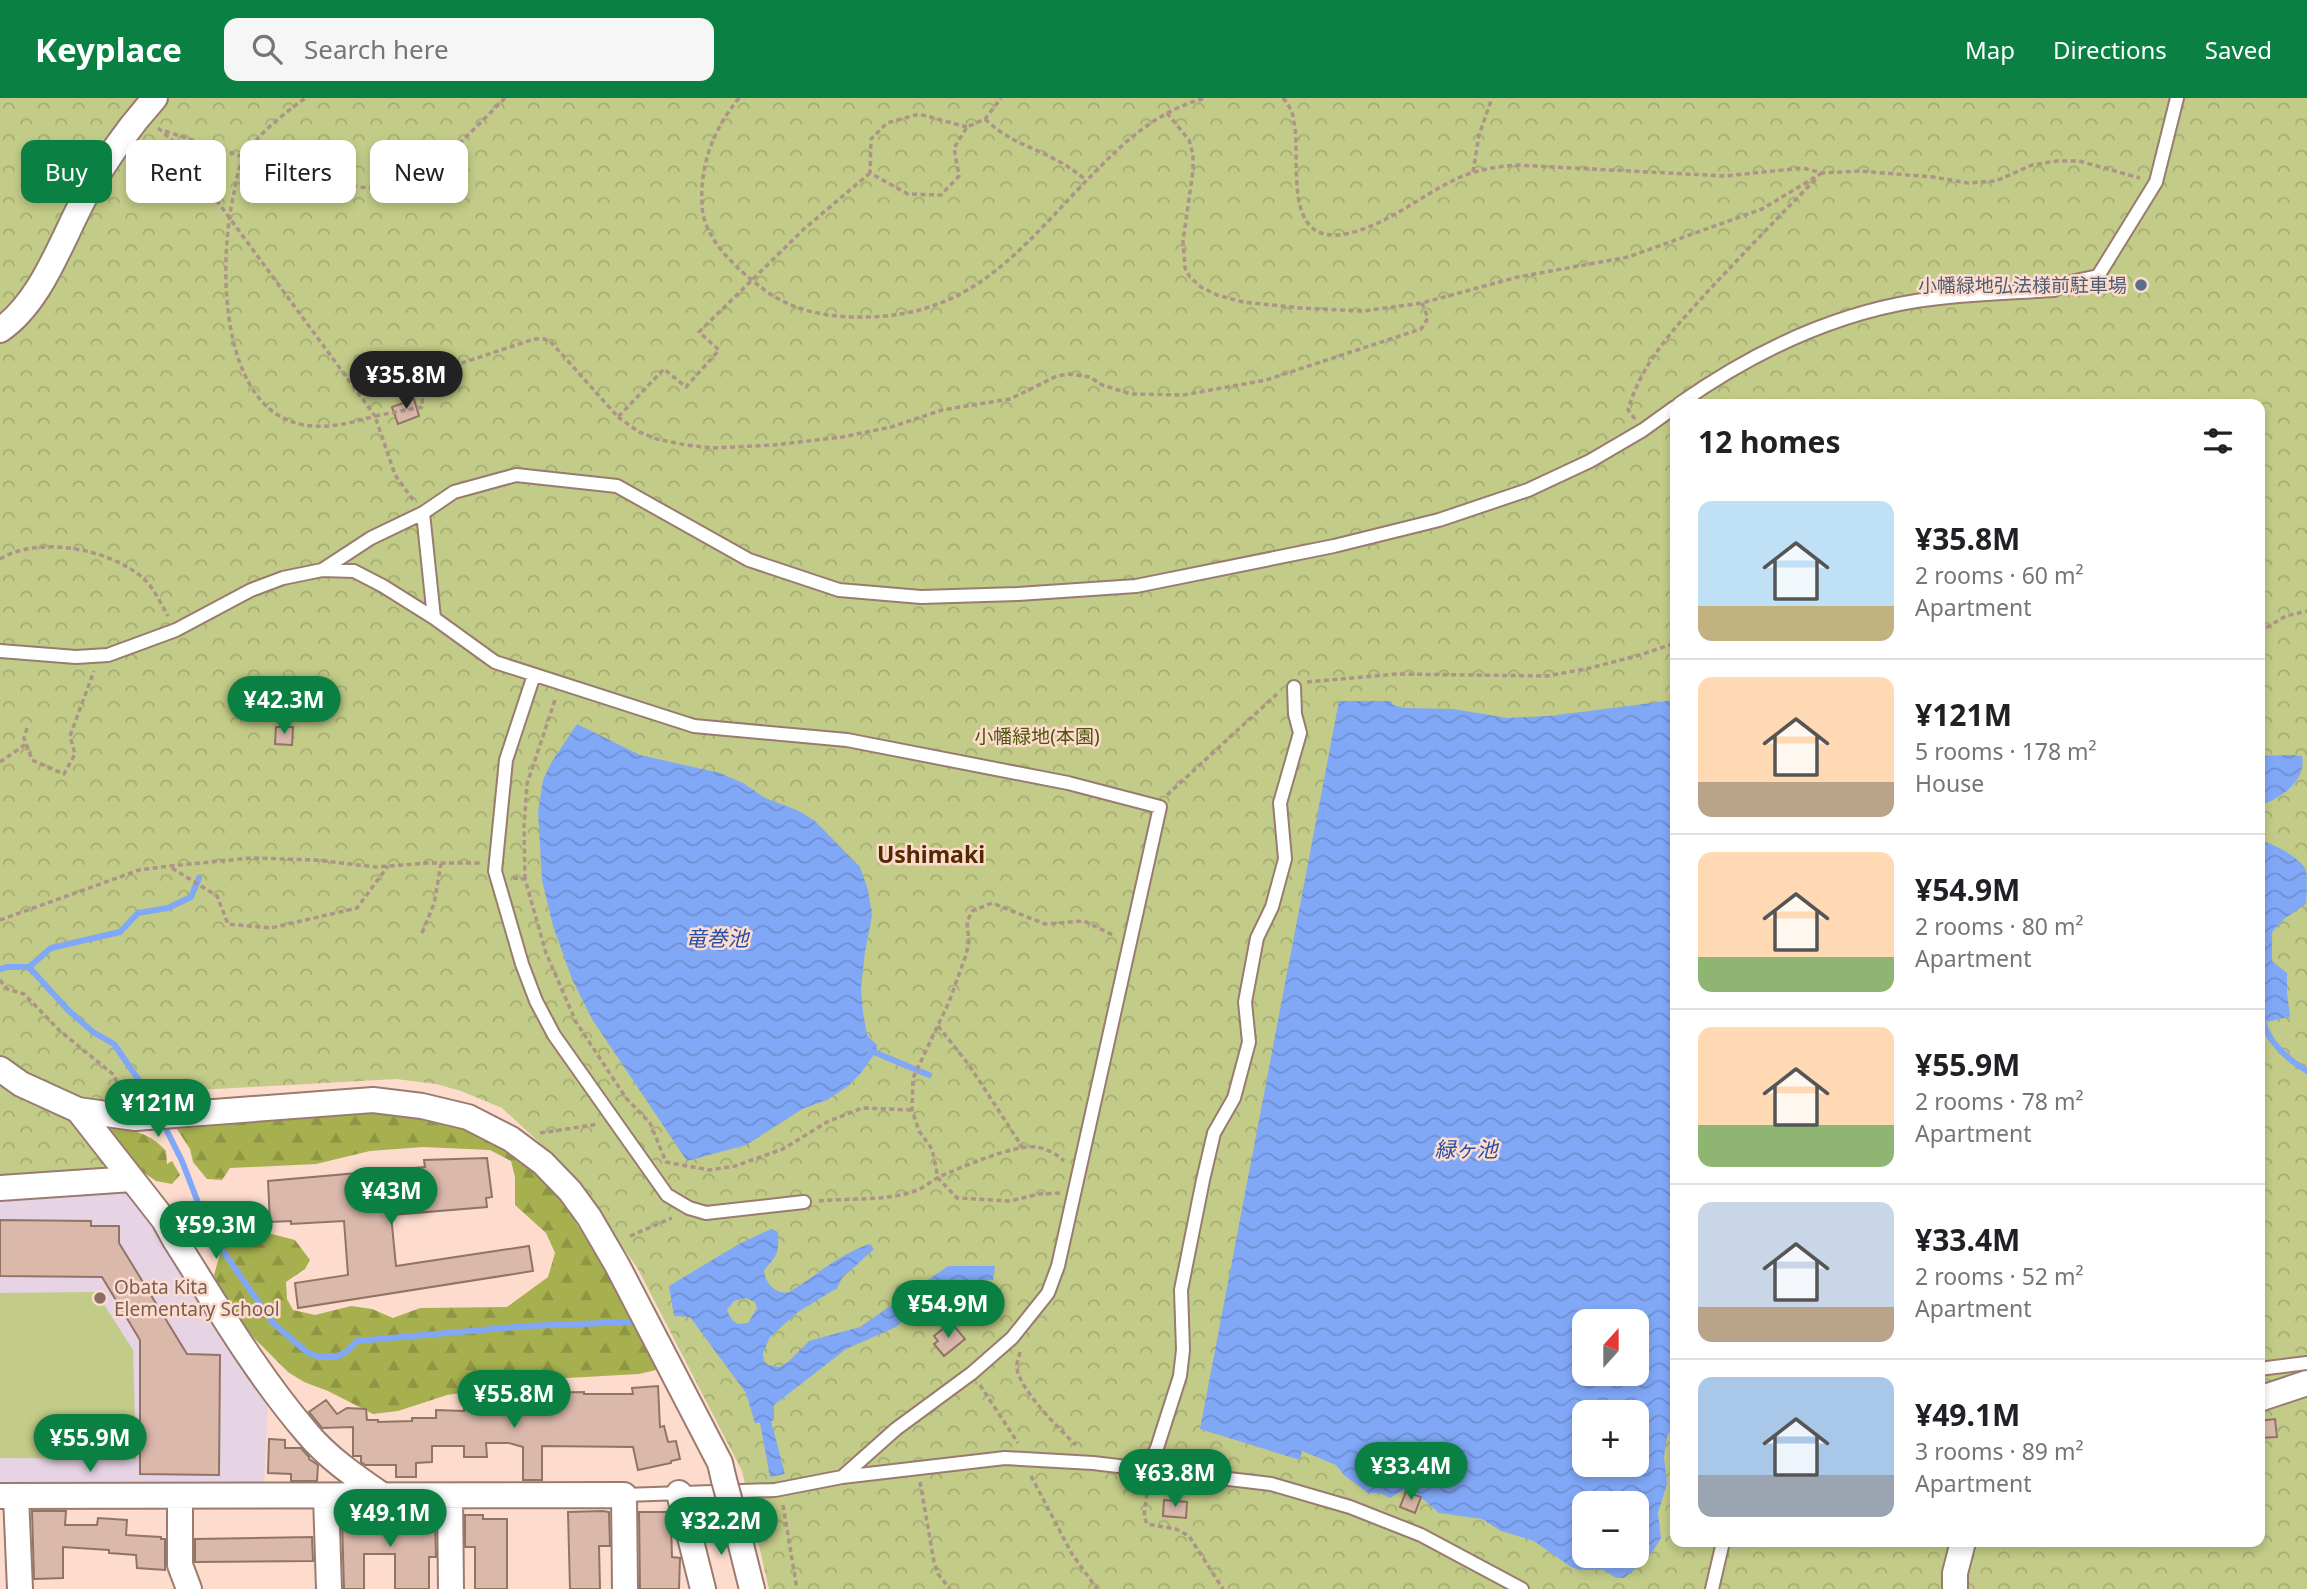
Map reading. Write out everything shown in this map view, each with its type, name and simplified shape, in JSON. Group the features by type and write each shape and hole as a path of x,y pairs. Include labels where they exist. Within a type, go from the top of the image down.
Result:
{"street":[{"path":"0,330 11,323 44,280 85,196 116,144 148,123 155,98"},
{"path":"0,1069 20,1084 78,1110 129,1108 178,1114 373,1100 422,1106 468,1117 511,1139 543,1163 570,1191 617,1265 720,1463 752,1589"},
{"path":"78,1110 164,1220 260,1371 309,1436 347,1471 382,1495"},
{"path":"0,1188 132,1179"},
{"path":"2265,1397 2307,1383"},
{"path":"679,1493 703,1589"},
{"path":"20,1589 8,1496 624,1495 625,1589"},
{"path":"326,1496 329,1589"},
{"path":"450,1496 451,1589"},
{"path":"180,1497 180,1564 189,1589"},
{"path":"1955,1589 1955,1573 1962,1547"}],"lane":[{"path":"1686,399 1782,341 1864,312 1917,301 2054,290 2071,282 2098,276 2156,182 2177,98"},
{"path":"322,570 371,538 423,513 454,492 516,475 617,486 749,560 839,590 920,597 1018,594 1149,584 1334,546 1439,520 1528,490 1590,461 1670,411"},
{"path":"423,513 434,618"},
{"path":"0,651 76,657 108,655 176,630 251,590 283,578 322,570 354,571 434,618 495,662 694,726 847,740 1068,783 1160,807 1058,1266 1048,1293 1012,1338 972,1373 896,1429 842,1477"},
{"path":"534,676 506,760 496,863 497,878 522,964 554,1035 667,1195 689,1208 706,1213 804,1202"},
{"path":"1148,1469 1180,1376 1183,1350 1181,1290 1200,1194 1214,1133 1234,1098 1249,1042 1245,1002 1257,938 1272,907 1285,859 1280,803 1300,733 1295,714 1294,687"},
{"path":"2265,1368 2307,1363"},
{"path":"624,1495 781,1489 842,1477 1005,1458 1093,1463 1271,1484 1350,1507 1422,1535 1522,1589"},
{"path":"1712,1589 1722,1547"}],"path":[{"path":"258,140 269,126 305,98"},
{"path":"356,187 372,188 393,183 432,164 454,149 505,98"},
{"path":"739,98 726,114 711,141 705,162 702,210 706,229 728,257 768,293 790,304 846,317 908,314 978,286 1007,263 1086,180 1141,129 1167,113 1206,98"},
{"path":"870,173 908,194 941,195 959,176 954,148 967,127 985,119 1001,98"},
{"path":"1283,98 1295,123 1295,183 1303,217 1310,226 1333,235 1349,234 1372,226 1453,180 1473,172 1490,167 1516,165 1725,176 1803,169 1822,173 1872,172 1933,177 1968,183 1996,181 2032,165 2079,161 2156,182"},
{"path":"1473,172 1479,135 1492,98"},
{"path":"1167,113 1189,140 1193,153 1183,241 1185,268 1201,287 1217,295 1243,302 1301,308 1363,311 1423,303 1518,277 1628,257 1762,209 1822,173"},
{"path":"618,417 664,369 685,387 719,350 699,332 804,229 870,173 871,139 887,123 919,114 967,127"},
{"path":"985,119 1021,145 1061,162 1086,180"},
{"path":"148,123 240,157"},
{"path":"148,123 173,141 375,416 395,475 423,513"},
{"path":"240,173 228,218 225,244 233,346 249,385 273,411 299,424 328,428 422,407 423,376 534,339 544,339 551,341 618,417 639,432 657,439 713,448 774,445 879,430 942,410 1010,399 1057,376 1070,374 1090,377 1102,385 1131,394 1183,394 1266,380 1421,329 1428,318 1423,303"},
{"path":"1643,430 1628,410 1646,366 1669,335 1718,281 1822,173"},
{"path":"0,559 42,546 75,549 111,559 146,580 176,630"},
{"path":"2265,628 2286,615 2307,611"},
{"path":"1160,807 1166,795 1278,694 1306,682 1397,674 1547,676 1590,668 1670,645"},
{"path":"27,728 24,738 32,760 64,774 75,754 70,736 99,656"},
{"path":"561,684 527,784 525,879 546,953 576,1022 626,1098 650,1123 666,1162 709,1170 735,1166 783,1149 827,1122 862,1108 912,1110"},
{"path":"0,762 26,744"},
{"path":"0,920 139,870 169,866 251,858 316,860 376,867 428,863 496,863"},
{"path":"422,933 434,904 441,864"},
{"path":"169,866 217,896 228,924 271,928 357,908 388,866"},
{"path":"497,878 525,879"},
{"path":"1074,1195 1040,1194 1010,1201 957,1198 938,1178 932,1149 919,1131 912,1110 913,1078 938,1026 966,955 969,942 967,922 972,911 992,903 1045,924 1084,921 1106,933 1130,941"},
{"path":"0,980 7,989 24,994 60,1031 114,1075 129,1108"},
{"path":"938,1026 969,1065 1023,1148"},
{"path":"535,1133 613,1122"},
{"path":"804,1202 896,1195 916,1190 997,1154 1035,1146 1059,1155 1079,1174"},
{"path":"630,1236 689,1208"},
{"path":"1012,1338 1020,1351 1017,1369 1027,1389 1043,1412 1093,1463"},
{"path":"972,1373 1020,1446 1023,1459 1072,1554 1097,1589"},
{"path":"917,1467 934,1562 938,1574 950,1589"},
{"path":"1148,1469 1144,1516 1147,1524 1176,1529 1189,1536 1223,1589"},
{"path":"781,1489 797,1589"}],"shaded area":[{"name":"Obata Kita Elementary School","path":"129,1185 268,1403 264,1484 0,1482 0,1192"}],"green space":[{"name":"小幡緑地(本園)","path":"0,98 2307,98 2307,1589 769,1589 742,1471 638,1269 569,1170 502,1108 436,1084 396,1079 126,1094 102,1129 116,1177 0,1184"},
{"path":"378,1112 449,1121 486,1135 539,1174 571,1215 613,1283 655,1361 656,1370 639,1374 513,1381 447,1395 398,1411 373,1414 288,1372 255,1339 224,1299 214,1275 224,1240 218,1222 233,1218 242,1220 268,1233 295,1240 310,1260 305,1269 286,1282 287,1299 293,1310 315,1315 351,1306 372,1309 393,1318 420,1308 507,1307 548,1277 555,1253 546,1233 515,1205 515,1177 511,1161 490,1150 423,1147 370,1151 316,1164 230,1168 222,1180 207,1179 193,1162 190,1149 177,1129"},
{"path":"110,1127 134,1131 154,1140 166,1151 167,1164 172,1161 180,1175 172,1184 156,1181 139,1169 102,1129"},
{"path":"96,1292 133,1350 136,1459 0,1458 0,1293"}],"water":[{"name":"緑ヶ池","path":"1339,701 1391,701 1393,705 1404,708 1453,709 1507,718 1549,716 1670,701 1670,1430 1664,1457 1667,1484 1658,1513 1661,1538 1649,1555 1649,1491 1572,1491 1572,1567 1534,1541 1501,1531 1482,1519 1439,1513 1416,1493 1404,1490 1390,1498 1380,1493 1368,1493 1345,1476 1336,1465 1302,1451 1300,1460 1200,1429"},
{"name":"竜巻池","path":"577,724 640,755 720,773 743,783 765,798 799,811 815,821 860,867 868,890 872,916 861,988 863,1013 867,1035 877,1045 876,1052 848,1086 827,1100 804,1108 746,1145 687,1161 592,1019 572,979 553,926 542,880 538,812 543,780"},
{"path":"2265,756 2302,756 2302,765 2290,788 2265,803"},
{"path":"2265,842 2292,856 2306,870 2306,904 2284,919 2272,932 2272,961 2287,973 2290,1017 2265,1022"},
{"path":"771,1229 778,1232 777,1253 764,1270 773,1288 781,1292 791,1291 859,1248 870,1244 874,1249 842,1278 837,1288 798,1312 770,1337 763,1353 764,1361 768,1365 779,1367 788,1362 809,1341 860,1327 948,1266 995,1266 993,1280 940,1284 896,1327 846,1349 774,1405 774,1420 771,1421 785,1474 770,1477 760,1423 755,1423 746,1393 690,1317 674,1316 669,1286 739,1244","holes":["746,1298 755,1302 757,1308 748,1323 738,1324 731,1319 727,1310 734,1301"]},
{"name":"緑ヶ池","path":"1574,1568 1636,1568 1624,1578 1616,1578 1604,1570"}],"building":[{"path":"414,399 419,416 398,424 392,407"},
{"path":"276,727 293,727 292,745 275,744"},
{"path":"487,1158 492,1197 486,1198 487,1207 391,1215 396,1266 529,1246 533,1271 298,1308 295,1283 348,1275 344,1221 291,1224 291,1221 270,1222 268,1181 425,1167 424,1160"},
{"path":"0,1220 91,1221 91,1226 119,1226 119,1243 187,1354 220,1355 219,1475 140,1474 140,1340 102,1277 0,1276"},
{"path":"948,1325 951,1329 954,1326 965,1339 944,1356 934,1344 938,1341 934,1336"},
{"path":"658,1386 660,1427 664,1426 668,1442 676,1441 680,1459 638,1470 633,1447 542,1446 542,1480 523,1480 523,1447 509,1443 486,1443 487,1457 464,1457 464,1446 432,1446 432,1462 416,1463 416,1477 396,1477 396,1465 365,1465 361,1462 361,1456 353,1456 353,1427 322,1428 309,1412 326,1400 337,1414 347,1408 366,1409 367,1420 412,1421 412,1418 436,1418 436,1410 464,1411 464,1403 532,1403 533,1393 633,1394 632,1388"},
{"path":"2275,1419 2277,1437 2265,1438 2265,1420"},
{"path":"269,1439 285,1440 285,1448 301,1448 309,1459 318,1465 317,1481 291,1481 291,1474 268,1473"},
{"path":"1406,1492 1421,1497 1415,1513 1400,1507"},
{"path":"1164,1500 1187,1502 1186,1518 1163,1516"},
{"path":"32,1511 66,1511 65,1525 97,1525 98,1518 127,1520 126,1535 165,1539 165,1570 137,1568 136,1555 63,1547 63,1578 34,1579"},
{"path":"568,1512 609,1512 610,1546 599,1546 600,1589 570,1589"},
{"path":"639,1512 668,1512 672,1557 680,1558 679,1589 640,1589"},
{"path":"465,1515 483,1515 483,1519 507,1519 507,1589 475,1589 475,1547 465,1547"},
{"path":"392,1517 435,1517 436,1557 429,1557 429,1589 395,1589 395,1554 364,1554 364,1589 344,1589 342,1520 392,1520"},
{"path":"312,1537 313,1561 195,1562 195,1539"}],"waterway":[{"path":"0,969 29,967 51,948 120,932 138,913 168,908 191,897 199,878"},
{"path":"29,967 68,1010 93,1032 114,1044 156,1110"},
{"path":"2265,1027 2272,1040 2285,1054 2307,1071"},
{"path":"869,1050 929,1075"},
{"path":"163,1123 182,1161 209,1231 273,1323 308,1353 320,1357 336,1357 357,1341 528,1326 631,1322"}],"place":[{"name":"小幡緑地弘法様前駐車場","path":"2141,285"},
{"name":"Obata Kita Elementary School","path":"100,1298"}],"district":[{"name":"Ushimaki","path":"931,854"}]}
